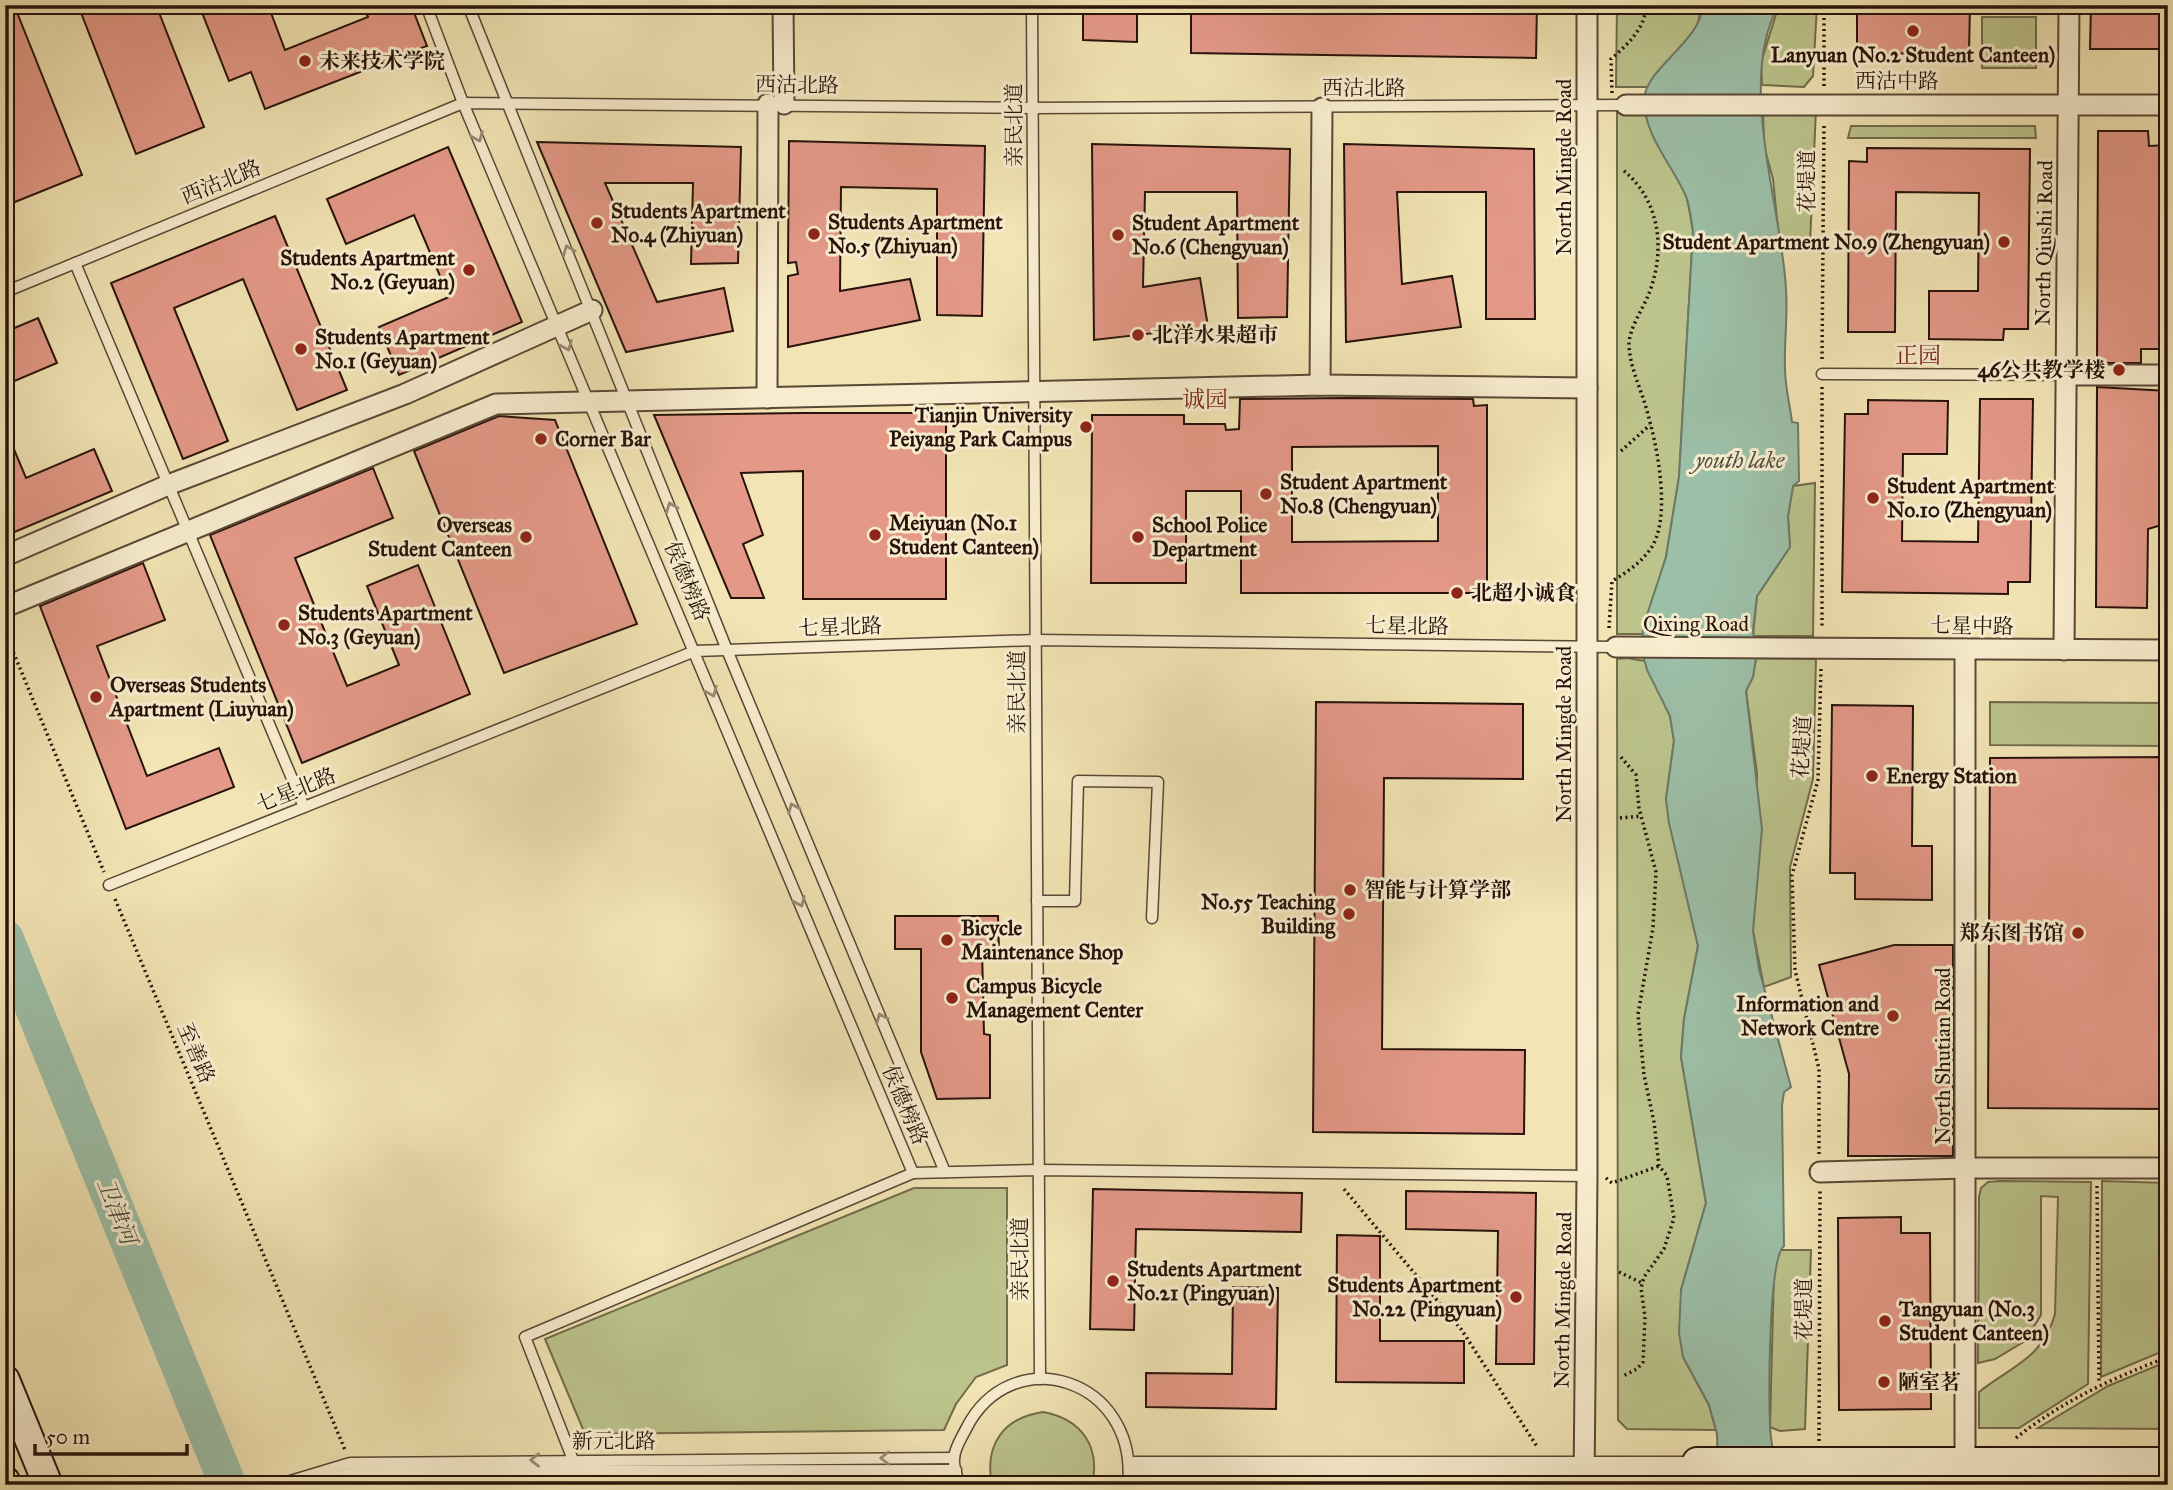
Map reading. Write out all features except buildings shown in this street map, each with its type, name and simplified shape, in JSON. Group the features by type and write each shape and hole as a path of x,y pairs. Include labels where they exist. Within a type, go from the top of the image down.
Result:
{"street":[{"path":"767,398 776,104 783,5"},
{"name":"North Mingde Road","path":"1584,1473 1587,1176 1603,648 1587,388 1587,5"},
{"name":"North Qiushi Road","path":"2064,650 2069,5"},
{"name":"西沽中路","path":"1619,105 2168,105"},
{"path":"1320,385 1322,108"},
{"path":"5,556 168,485 405,394 592,310"},
{"path":"2066,375 2168,375"},
{"path":"5,607 496,404 1320,385 1587,388"},
{"name":"七星中路","path":"1775,647 2168,650"},
{"name":"Qixing Road","path":"1603,648 1775,647"},
{"name":"North Shutian Road","path":"1965,649 1966,1168 1977,1462"},
{"path":"1820,1172 1966,1168 2168,1168"},
{"path":"5,1380 48,1485"},
{"path":"1707,1467 2168,1462"},
{"path":"1798,1465 2168,1472"}],"lane":[{"name":"侯德榜路","path":"426,5 463,103 592,403 913,1172"},
{"name":"侯德榜路","path":"468,5 727,650 945,1172"},
{"name":"亲民北道","path":"1032,5 1040,1379"},
{"name":"西沽北路","path":"5,292 463,103 1033,108 1619,105"},
{"path":"75,263 304,807"},
{"path":"1822,374 2066,375"},
{"name":"七星北路","path":"109,885 695,651 1036,640 1603,648"},
{"path":"1037,901 1075,901 1078,781 1158,782 1152,918"},
{"path":"573,1460 525,1337 913,1172 1039,1170 1587,1176"},
{"path":"960,1485 954,1458 973,1416 991,1397 1014,1384 1040,1379 1067,1382 1091,1393 1111,1412 1125,1435 1129,1466 1128,1485"},
{"name":"新元北路","path":"279,1484 350,1463 954,1458"},
{"path":"1129,1466 1547,1462 1584,1473 1707,1467"},
{"path":"1129,1466 1584,1473 1707,1467"},
{"name":"新元北路","path":"308,1485 354,1472 956,1470"}],"path":[{"path":"1619,105 1611,59 1634,38 1646,13 1646,5"},
{"name":"花堤道","path":"1798,1465 1820,1172 1819,1069 1795,970 1792,875 1818,780 1822,646 1824,5"},
{"path":"1603,648 1612,581 1633,568 1651,549 1659,522 1660,470 1650,425 1630,361 1629,340 1657,267 1659,232 1654,212 1631,177 1623,170"},
{"path":"1620,452 1650,425"},
{"name":"至善路","path":"5,632 350,1463"},
{"path":"1621,757 1636,775 1642,816 1656,872 1651,938 1638,1014 1644,1075 1654,1122 1659,1166 1667,1176 1674,1218 1664,1249 1642,1283 1645,1333 1643,1362 1637,1369 1623,1376"},
{"path":"1620,818 1642,816"},
{"path":"1587,1176 1603,1176 1612,1182 1659,1166"},
{"path":"2097,1168 2099,1383"},
{"path":"1331,1173 1461,1329 1547,1462"},
{"path":"1619,1272 1642,1283"},
{"path":"1977,1462 2099,1383 2168,1357"}],"shaded area":[{"path":"1617,5 1703,5 1696,28 1649,87 1616,87"},
{"path":"1779,5 1817,5 1813,76 1804,87 1762,85 1761,62"},
{"path":"1982,17 2036,17 2036,68 1982,68"},
{"path":"1763,108 1816,109 1810,244 1791,250 1780,249 1773,179 1764,146"},
{"path":"1617,110 1645,111 1687,197 1693,231 1679,477 1666,557 1643,634 1617,634"},
{"path":"1851,126 2035,126 2036,138 1848,138"},
{"path":"1815,483 1813,636 1753,636 1757,596 1790,547 1788,516 1793,486"},
{"path":"1756,658 1816,659 1813,779 1790,867 1791,977 1764,987 1753,931 1757,773 1746,691 1753,677"},
{"path":"1617,659 1645,661 1670,716 1674,741 1666,799 1698,946 1684,1019 1681,1057 1706,1203 1681,1290 1683,1357 1709,1405 1716,1430 1627,1429 1618,1420"},
{"path":"1990,702 2168,703 2168,746 1990,745"},
{"path":"2102,1181 2168,1183 2168,1349 2101,1377"},
{"path":"1988,1182 2091,1182 2088,1384 2019,1428 1979,1428 1979,1392 2034,1351 2050,1329 2055,1314 2058,1197 2041,1196 2041,1315 2025,1341 1995,1359 1978,1363 1979,1197 1981,1188"},
{"path":"914,1188 1007,1188 1007,1365 976,1377 956,1404 944,1430 585,1434 545,1339"},
{"path":"1779,1250 1811,1250 1805,1429 1780,1431 1770,1427 1774,1270"},
{"path":"2168,1361 2168,1429 2038,1428 2108,1386"},
{"path":"1043,1412 1068,1421 1085,1436 1093,1458 1092,1485 992,1485 991,1458 1000,1436 1017,1420"}],"water":[{"name":"youth lake","path":"1703,5 1779,5 1767,35 1761,69 1761,106 1783,257 1786,299 1785,376 1792,422 1798,423 1799,481 1793,486 1788,516 1790,547 1757,596 1753,630 1756,658 1753,677 1746,691 1762,829 1753,931 1759,969 1791,1087 1784,1092 1782,1105 1784,1246 1775,1276 1771,1331 1770,1426 1778,1485 1718,1485 1717,1434 1709,1405 1683,1357 1679,1333 1681,1290 1706,1203 1681,1057 1684,1019 1698,946 1669,823 1666,799 1674,741 1670,716 1647,670 1642,651 1643,627 1666,557 1679,477 1693,231 1687,198 1653,137 1645,113 1644,100 1653,77 1693,31"}],"waterway":[{"name":"卫津河","path":"5,938 228,1485"}],"place":[{"name":"Lanyuan (No.2 Student Canteen)","path":"1913,31"},
{"name":"未来技术学院","path":"305,61"},
{"name":"Students Apartment No.4 (Zhiyuan)","path":"597,223"},
{"name":"Students Apartment No.5 (Zhiyuan)","path":"814,234"},
{"name":"Student Apartment No.6 (Chengyuan)","path":"1118,235"},
{"name":"Student Apartment No.9 (Zhengyuan)","path":"2004,242"},
{"name":"Students Apartment No.2 (Geyuan)","path":"469,270"},
{"name":"北洋水果超市","path":"1138,335"},
{"name":"Students Apartment No.1 (Geyuan)","path":"301,349"},
{"name":"46公共教学楼","path":"2119,370"},
{"name":"Tianjin University Peiyang Park Campus","path":"1086,427"},
{"name":"Corner Bar","path":"541,439"},
{"name":"Student Apartment No.8 (Chengyuan)","path":"1266,494"},
{"name":"Student Apartment No.10 (Zhengyuan)","path":"1873,498"},
{"name":"Meiyuan (No.1 Student Canteen)","path":"875,535"},
{"name":"Overseas Student Canteen","path":"526,537"},
{"name":"School Police Department","path":"1138,537"},
{"name":"北超小诚食","path":"1457,593"},
{"name":"Students Apartment No.3 (Geyuan)","path":"284,625"},
{"name":"Overseas Students Apartment (Liuyuan)","path":"96,697"},
{"name":"Energy Station","path":"1872,776"},
{"name":"智能与计算学部","path":"1350,890"},
{"name":"No.55 Teaching Building","path":"1349,914"},
{"name":"郑东图书馆","path":"2078,933"},
{"name":"Bicycle Maintenance Shop","path":"947,940"},
{"name":"Campus Bicycle Management Center","path":"952,998"},
{"name":"Information and Network Centre","path":"1893,1016"},
{"name":"Students Apartment No.21 (Pingyuan)","path":"1113,1281"},
{"name":"Students Apartment No.22 (Pingyuan)","path":"1516,1297"},
{"name":"Tangyuan (No.3 Student Canteen)","path":"1885,1321"},
{"name":"陋室茗","path":"1884,1382"}],"district":[{"name":"正园","path":"1918,355"},
{"name":"诚园","path":"1205,399"}]}
